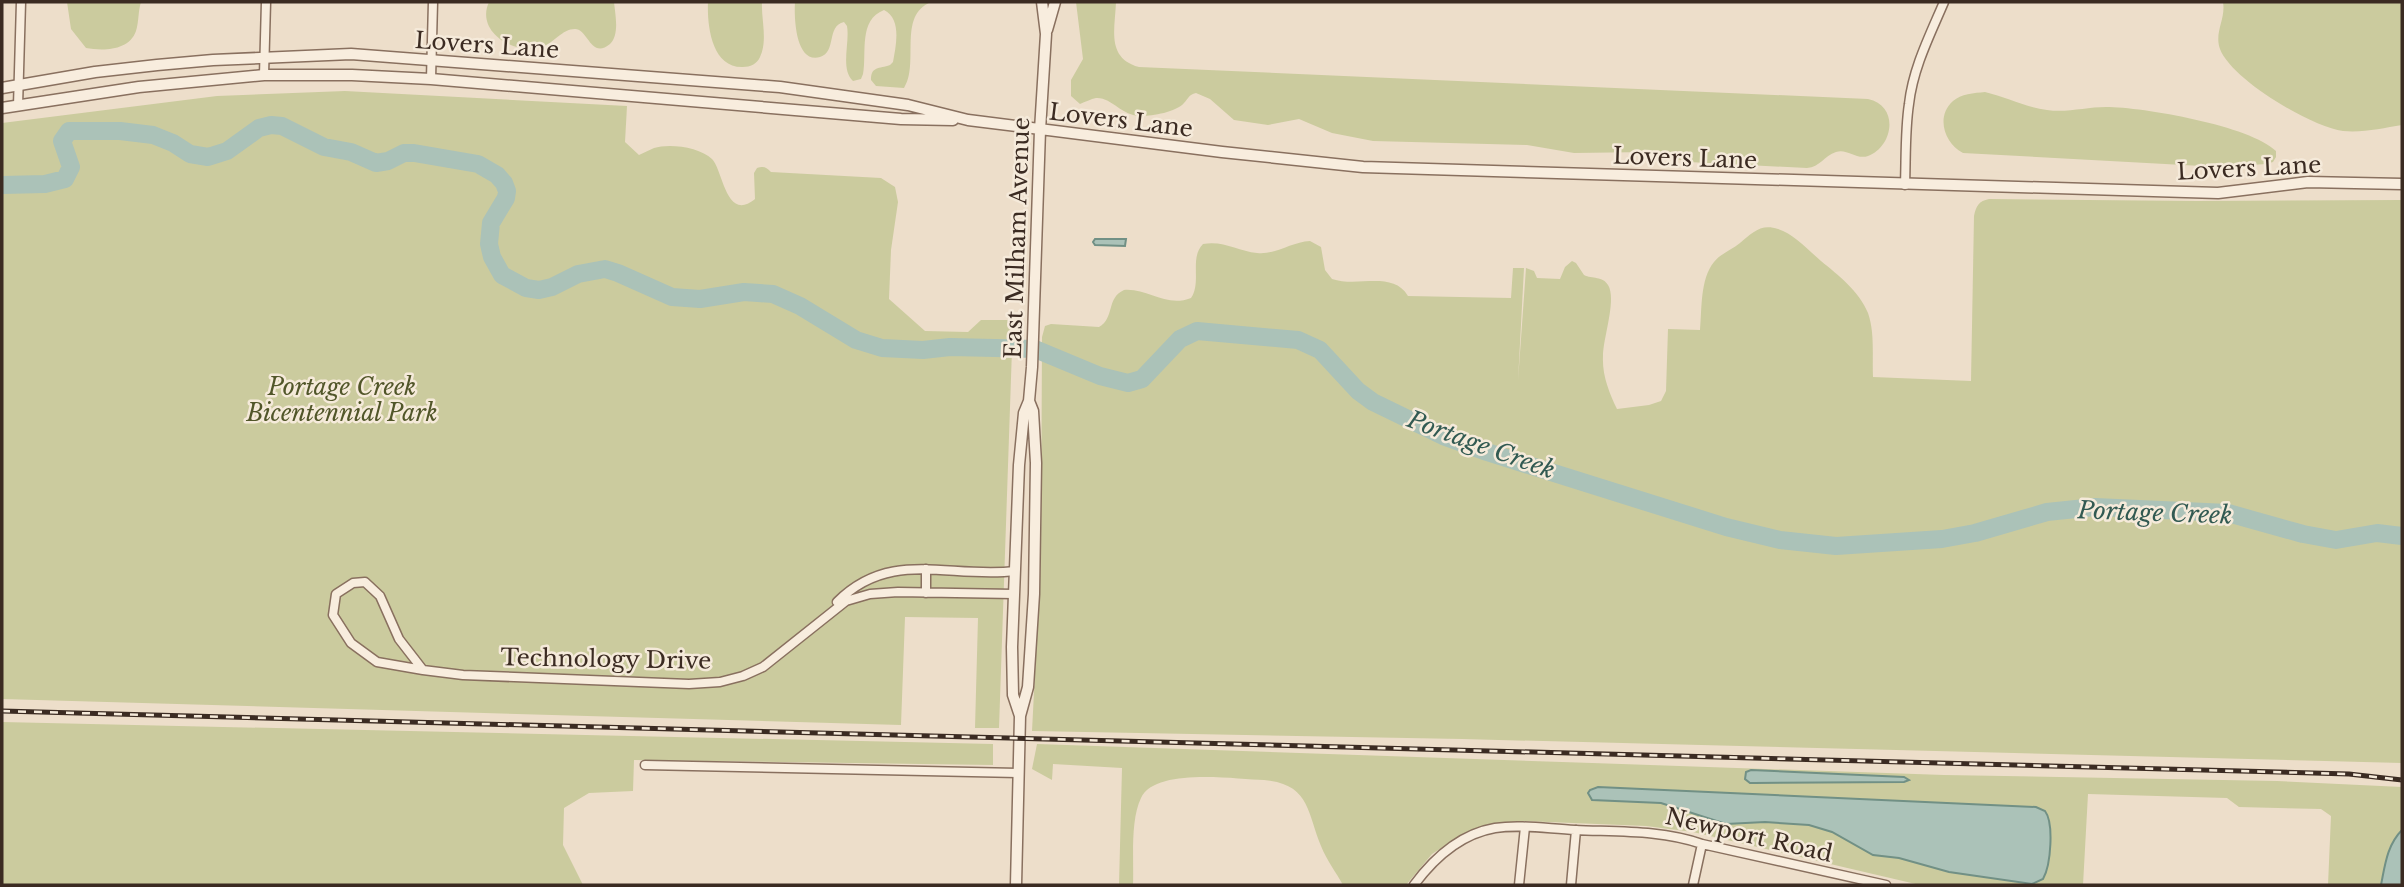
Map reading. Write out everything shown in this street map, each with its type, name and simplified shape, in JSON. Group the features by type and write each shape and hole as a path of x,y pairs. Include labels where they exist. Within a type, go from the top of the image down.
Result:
{"street":[{"path":"18,106 20,2"},
{"path":"264,75 266,2"},
{"path":"431,79 433,2"},
{"name":"East Milham Avenue","path":"1020,716 1013,695 1014,594 1019,465 1024,413 1029,401 1033,332 1046,34 1042,2"},
{"name":"East Milham Avenue","path":"1046,34 1055,2"},
{"path":"1905,185 1907,121 1912,87 1918,65 1944,2"},
{"name":"Lovers Lane","path":"2,88 157,65 351,54 780,87 908,105 968,120 1040,130 1363,167 2218,193 2308,182 2402,184"},
{"name":"Lovers Lane","path":"2,108 139,87 264,75 352,75 431,79 901,119 968,120"},
{"name":"East Milham Avenue","path":"1016,885 1020,716 1028,687 1034,594 1037,463 1033,411 1029,401"},
{"path":"820,619 851,588 874,575 911,569 1015,571"},
{"path":"926,569 926,593"},
{"name":"Technology Drive","path":"423,670 399,639 380,596 365,582 353,583 336,594 333,615 351,643 377,662 423,670 463,675 689,684 720,682 744,676 763,667 846,601 870,594 1014,594"},
{"path":"645,765 1018,773"},
{"path":"1518,885 1525,827"},
{"name":"Newport Road","path":"1414,885 1446,849 1465,839 1495,828 1525,827 1668,835 1885,885"},
{"path":"1571,885 1576,830"},
{"path":"1693,885 1702,844"},
{"path":"1830,885 1831,873"}],"green space":[{"path":"67,2 141,2 133,38 115,48 86,48 71,29"},
{"path":"489,2 614,2 615,35 604,48 594,46 575,29 542,47 520,48 510,45 492,32 486,13"},
{"path":"708,2 762,2 764,44 760,57 751,66 732,65 718,53 710,32"},
{"path":"795,2 931,2 921,9 915,18 910,66 904,88 876,86 871,80 874,70 893,62 896,26 890,14 884,10 870,21 865,38 863,74 861,79 853,81 846,63 847,26 844,22 838,24 825,54 812,57 805,53 798,37"},
{"path":"1076,2 1116,2 1114,32 1117,50 1128,63 1139,67 1868,99 1885,110 1889,127 1883,144 1868,156 1840,151 1807,168 1689,162 1648,152 1574,153 1527,145 1373,141 1332,133 1299,119 1268,125 1234,120 1210,99 1196,93 1170,111 1134,115 1102,98 1094,98 1080,104 1071,96 1071,80 1083,59"},
{"path":"2223,2 2402,2 2402,125 2365,131 2329,128 2293,111 2255,87 2227,61 2220,49 2218,37"},
{"name":"Portage Creek Bicentennial Park","path":"345,91 627,106 625,142 639,155 654,148 668,146 684,147 707,155 716,165 732,200 738,204 745,205 755,199 754,173 761,167 771,172 881,178 895,187 898,202 891,250 889,299 925,331 968,332 981,320 1013,320 999,728 975,728 978,618 905,617 901,725 2,699 2,123 217,96"},
{"path":"1985,92 2047,110 2123,108 2196,120 2263,142 2276,151 2276,157 2273,162 2266,164 2220,167 1963,153 1947,137 1944,115 1956,99"},
{"path":"1989,199 2402,200 2402,763 1032,731 1041,557 1042,337 1045,326 1051,324 1099,327 1107,319 1115,298 1124,290 1173,301 1191,298 1196,285 1197,256 1203,244 1217,243 1264,253 1310,241 1321,247 1325,270 1332,279 1393,284 1408,296 1511,298 1513,268 1524,268 1518,381 1526,268 1534,271 1537,278 1560,279 1565,267 1572,261 1584,275 1606,282 1610,291 1603,363 1617,409 1649,405 1661,401 1666,391 1668,329 1700,330 1704,285 1709,269 1720,256 1757,230 1772,227 1784,231 1801,243 1841,278 1864,305 1872,328 1873,377 1971,381 1974,216 1979,204"},
{"path":"2,722 993,744 993,765 634,760 633,791 589,793 564,808 563,845 583,885 2,885"},
{"path":"1037,744 1944,775 2277,781 2402,787 2402,885 2328,885 2331,816 2321,809 2239,807 2227,798 2088,794 2083,885 1920,885 1693,832 1646,826 1523,821 1500,823 1460,836 1432,854 1406,885 1343,885 1323,851 1309,811 1299,794 1290,787 1264,780 1197,777 1162,782 1149,788 1141,798 1135,818 1133,885 1119,885 1122,768 1053,764 1052,780 1032,769"}],"shaded area":[{"path":"1095,239 1126,239 1125,246 1095,245"},
{"path":"1751,770 1904,777 1909,780 1750,783 1745,779 1746,772"},
{"path":"1598,787 2036,807 2045,811 2048,817 2050,854 2043,879 2032,884 1949,872 1899,858 1873,855 1832,832 1809,825 1765,822 1726,824 1661,803 1592,800 1588,793"},
{"path":"2402,830 2402,885 2381,885 2390,849"}],"waterway":[{"name":"Portage Creek","path":"2,185 45,184 65,179 71,167 62,141 69,131 120,131 153,135 190,154 208,157 227,151 259,128 282,126 324,147 351,152 376,163 388,161 404,153 414,153 478,164 497,175 507,191 506,198 491,223 489,244 492,257 502,275 526,288 539,290 552,287 578,274 605,269 672,297 700,299 744,292 773,294 800,306 856,340 882,348 1035,349 1100,376 1128,383 1142,379 1180,339 1197,331 1298,340 1320,350 1358,391 1373,402 1443,436 1726,527 1780,540 1836,546 1942,539 1975,533 2047,512 2095,507 2228,513 2303,534 2336,540 2377,533 2402,536"}],"railway":[{"path":"2,711 2349,774 2402,780"}]}
